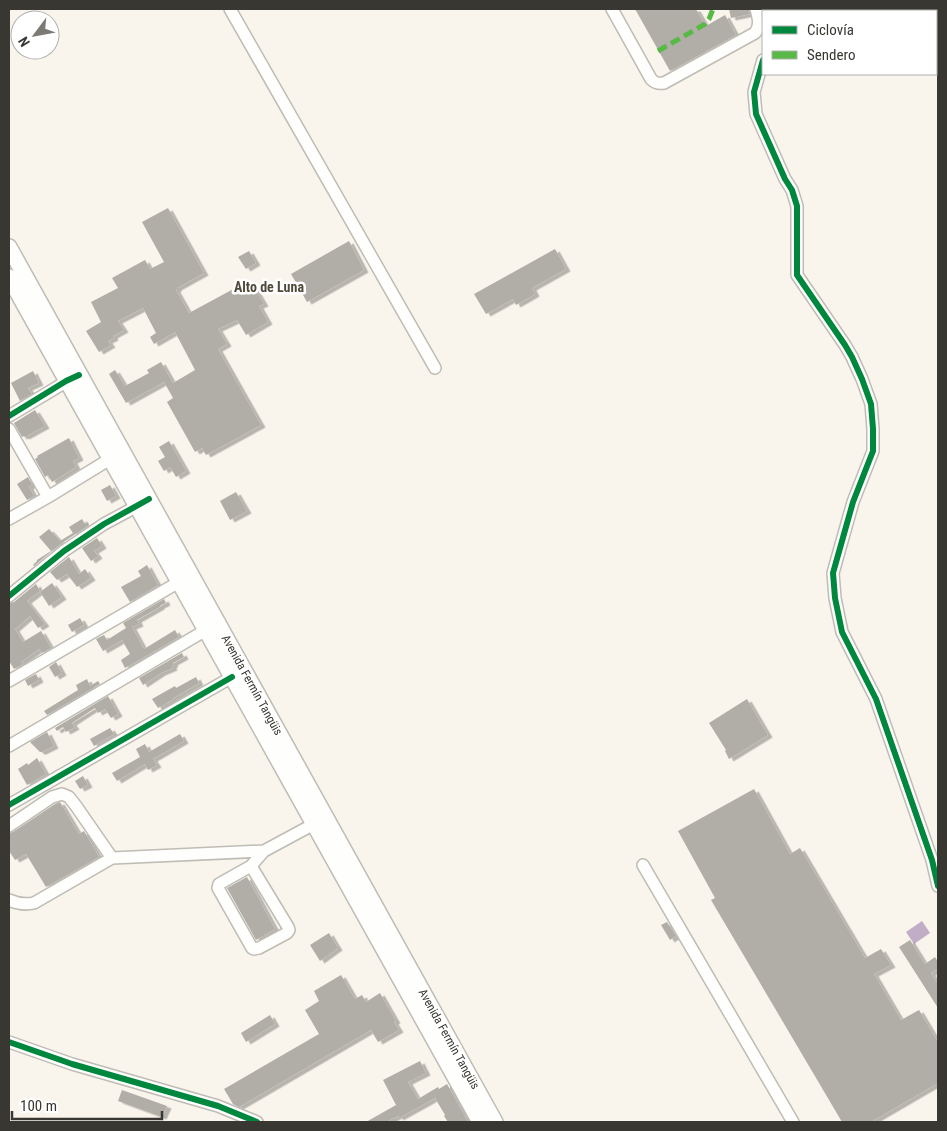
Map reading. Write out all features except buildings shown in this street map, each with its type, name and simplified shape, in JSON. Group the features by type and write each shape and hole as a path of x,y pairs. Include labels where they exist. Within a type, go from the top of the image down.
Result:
{"main road":[{"name":"Avenida Fermín Tangüis","path":"9,247 110,458 142,503 179,582 314,824 473,1097 495,1122"},
{"name":"Avenida Fermín Tangüis","path":"9,277 73,378 473,1097 480,1122"}],"street":[{"path":"230,9 435,368"},
{"path":"612,9 651,79 655,83 660,84 755,33 759,29 756,9"},
{"path":"762,64 754,92 754,103 756,114 785,179 792,190 797,206 797,275 845,345 862,379 871,404 873,451 853,502 833,573 835,598 842,632 876,699 932,860 938,886"},
{"path":"9,416 73,378"},
{"path":"9,429 48,497"},
{"path":"9,519 110,458"},
{"path":"9,596 64,551 104,524 142,503"},
{"path":"9,682 179,582"},
{"path":"9,746 206,630"},
{"path":"9,805 232,677"},
{"path":"9,826 52,797 62,794 69,798 76,806 112,858"},
{"path":"251,866 289,930 288,933 254,949 218,888 219,884 251,866 264,851 314,824"},
{"path":"9,900 20,904 34,903 112,858 264,851"},
{"path":"643,865 793,1122"},
{"path":"9,1042 72,1064 218,1106 258,1122"}],"shaded area":[{"path":"922,921 930,933 914,944 906,932"}],"marked path":[{"path":"658,51 705,24 713,9"}],"cycle path":[{"path":"762,64 754,92 756,114 785,179 792,190 797,206 797,275 852,357 871,404 873,451 853,502 833,573 835,598 842,632 876,699 932,860 938,886"},
{"path":"9,416 79,375"},
{"path":"9,596 64,551 104,524 149,499"},
{"path":"9,805 232,677"},
{"path":"9,1042 72,1064 218,1106 257,1122"}],"district":[{"name":"Alto de Luna","path":"269,287"}]}
